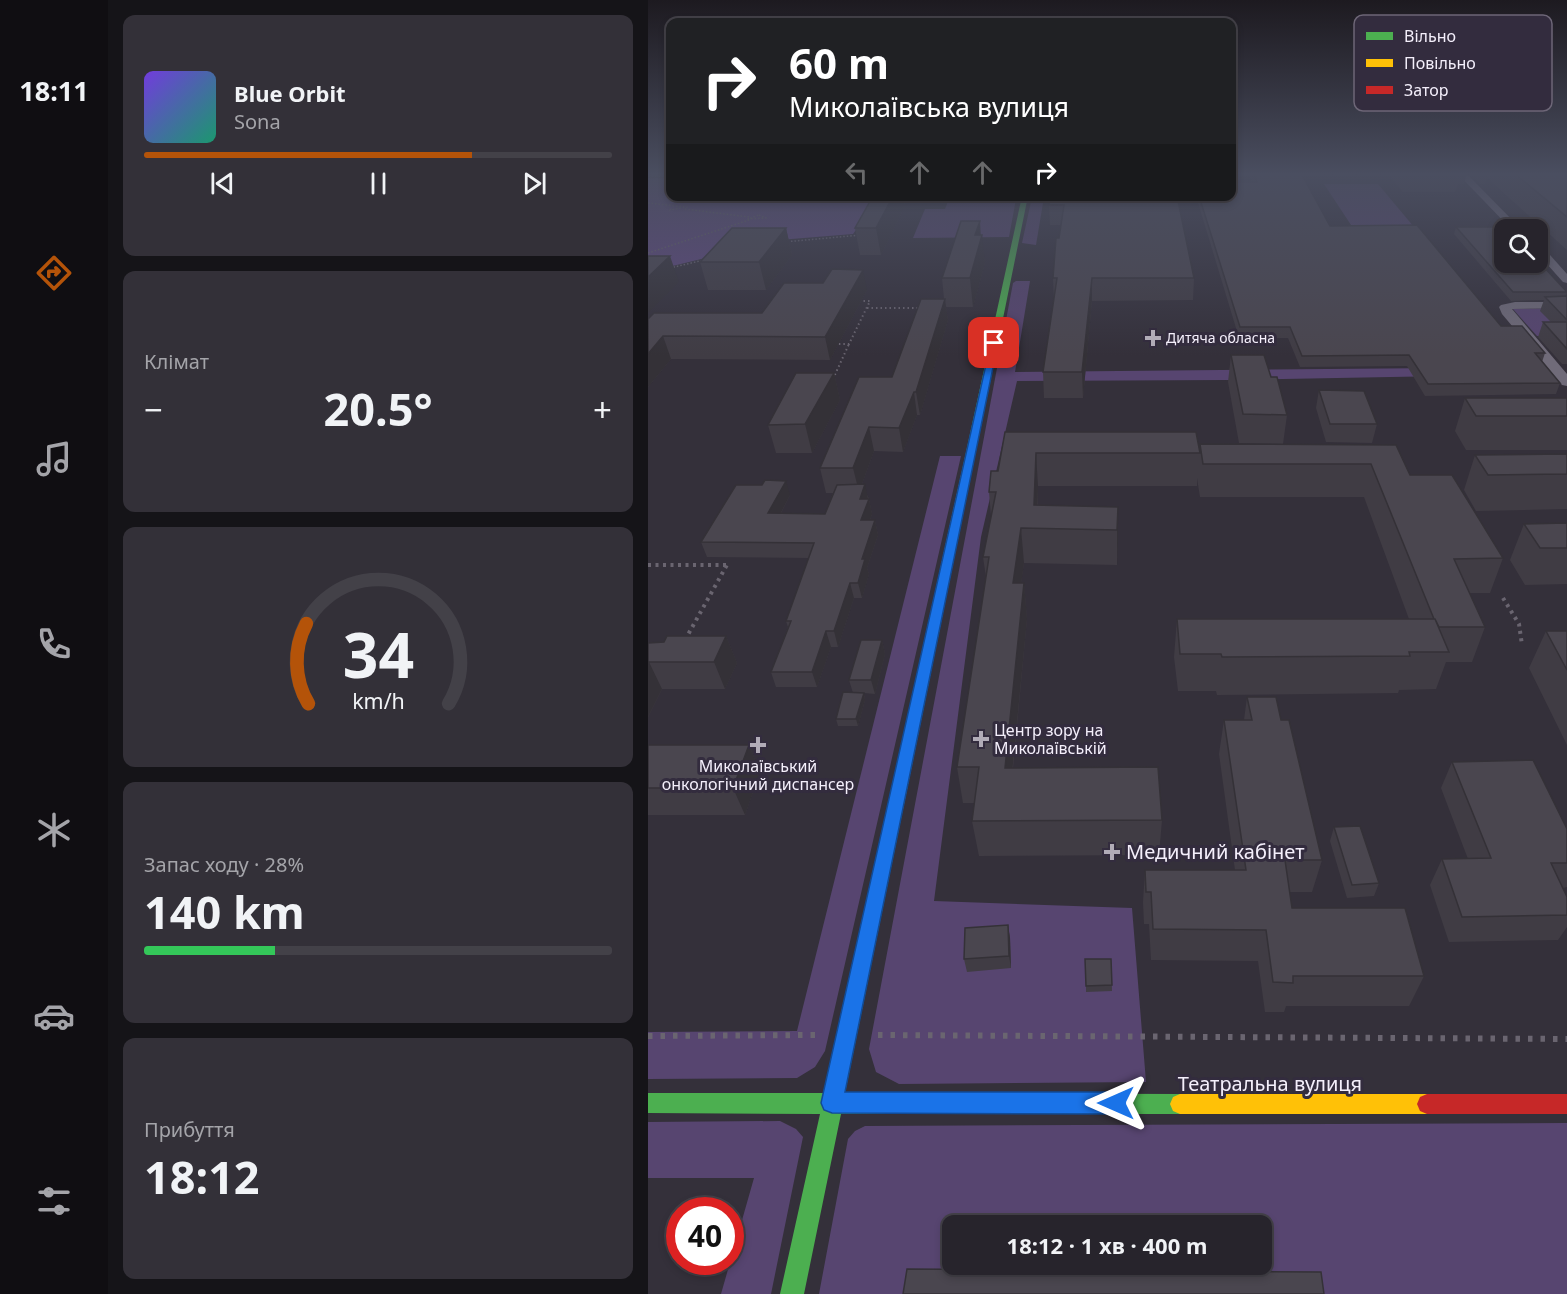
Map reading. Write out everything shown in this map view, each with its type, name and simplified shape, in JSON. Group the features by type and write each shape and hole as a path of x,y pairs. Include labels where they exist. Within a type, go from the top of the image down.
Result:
{"street":[{"path":"792,1294 1017,233"},
{"path":"1548,259 1567,280"},
{"path":"1567,305 1505,307 1508,314 1562,369 1567,382"},
{"name":"Театральна вулиця","path":"648,1102 1567,1104"}],"path":[{"path":"648,253 705,233"},
{"path":"781,242 861,235"},
{"path":"671,268 704,260"},
{"path":"831,383 870,301 787,301 759,345 849,344"},
{"path":"867,308 927,308"},
{"path":"767,321 774,321"},
{"path":"648,565 727,564 680,648"},
{"path":"1503,598 1519,624 1522,645"},
{"path":"648,1036 1567,1039"}],"shaded area":[{"path":"648,233 853,233 779,240 648,272"},
{"path":"915,233 1010,233 1009,237 913,238"},
{"path":"1024,233 1038,233 1036,245 1022,243"},
{"path":"1030,281 1015,372 1548,367 1548,374 1017,381 981,537 934,901 1132,908 1146,1082 899,1084 876,1072 869,1049 1013,283"},
{"path":"1567,308 1561,336 1537,336 1513,309"},
{"path":"940,456 961,456 825,1051 815,1067 797,1078 648,1079 648,1032 797,1031"},
{"path":"780,1121 796,1129 803,1137 771,1294 721,1294 726,1275 744,1275 744,1213 754,1178 648,1178 648,1122"},
{"path":"1567,1123 1567,1294 819,1294 848,1139 855,1131 865,1126"}],"building":[{"path":"727,233 782,233 759,262 700,262"},
{"path":"957,233 982,235 970,278 942,278"},
{"path":"1060,233 1185,233 1194,278 1092,278 1082,372 1043,372 1057,278 1053,278 1056,238 1059,238"},
{"path":"1211,233 1424,233 1501,326 1522,326 1545,353 1535,353 1560,383 1428,384 1409,355 1302,356 1290,327 1240,327"},
{"path":"1462,233 1494,233 1494,270"},
{"path":"648,256 670,256 648,277"},
{"path":"832,269 863,270 825,337 663,336 648,354 648,319 654,313 762,313 784,283 823,283"},
{"path":"1548,272 1567,292 1513,292 1496,273"},
{"path":"1567,296 1567,320 1545,297"},
{"path":"921,299 945,299 916,392 914,392 899,428 869,427 853,468 820,468 859,377 892,377"},
{"path":"1543,322 1567,322 1567,349"},
{"path":"1231,355 1264,355 1271,377 1277,377 1287,415 1243,414"},
{"path":"796,373 834,373 805,424 768,425"},
{"path":"1319,390 1364,391 1377,424 1330,424"},
{"path":"1465,398 1567,398 1567,416 1476,416"},
{"path":"1005,432 1196,432 1200,453 1036,453 1034,505 1118,507 1117,530 1021,528 1013,583 1024,583 1005,768 1158,767 1162,820 972,821 979,767 957,767 989,557 983,557 996,492 989,492 991,471 998,471"},
{"path":"1200,444 1396,445 1410,475 1452,475 1503,558 1454,559 1485,627 1439,627 1371,464 1203,464"},
{"path":"1567,454 1567,474 1488,475 1475,455"},
{"path":"765,480 786,481 768,513 825,514 837,485 865,484 860,499 869,499 861,520 875,520 862,559 865,559 858,583 850,583 834,631 826,631 812,672 771,672 791,621 786,621 814,543 701,542 736,485 762,485"},
{"path":"1567,523 1567,548 1540,548 1524,524"},
{"path":"1177,619 1435,619 1449,652 1409,652 1410,656 1222,657 1221,654 1180,654"},
{"path":"1546,631 1567,631 1567,670"},
{"path":"667,636 726,636 714,662 649,662 648,664 648,643 664,642"},
{"path":"861,640 882,640 871,680 849,680"},
{"path":"843,692 864,693 856,719 836,719"},
{"path":"1247,697 1276,697 1281,720 1289,720 1322,860 1285,860 1292,908 1405,908 1424,976 1293,976 1293,983 1273,982 1266,930 1153,929 1151,892 1146,892 1145,870 1246,870 1224,720 1252,720"},
{"path":"648,745 749,745 733,788 648,788"},
{"path":"1533,760 1567,829 1567,863 1551,863 1567,897 1567,915 1462,917 1442,859 1491,858 1452,762"},
{"path":"1360,826 1379,883 1352,885 1334,827"},
{"path":"1008,925 1009,956 964,959 965,928"},
{"path":"1085,959 1111,959 1112,985 1086,986"},
{"path":"907,1269 942,1269 942,1275 1272,1275 1272,1272 1321,1272 1324,1294 903,1294"}],"traffic: fast":[{"path":"966,475 1017,233"},
{"path":"792,1294 895,809"},
{"path":"648,1103 1180,1104"}],"traffic: slow":[{"path":"895,809 966,475"},
{"path":"1180,1104 1427,1104"}],"traffic: jam":[{"path":"1427,1104 1567,1104"}],"place":[{"name":"Дитяча обласна","path":"1153,338"},
{"name":"Центр зору на Миколаївській","path":"981,739"},
{"name":"Миколаївський онкологічний диспансер","path":"758,745"},
{"name":"Медичний кабінет","path":"1112,852"}],"route":[{"path":"994,343 832,1103 1116,1103"}]}
